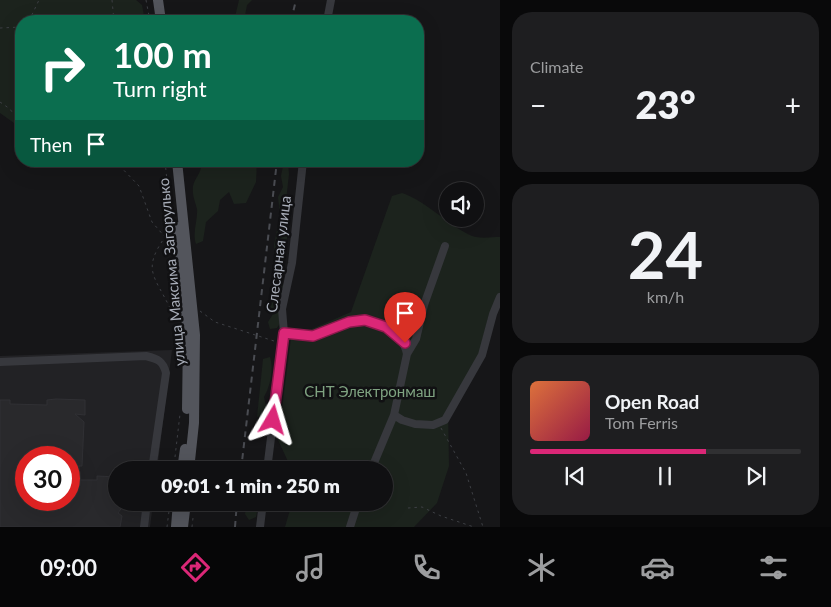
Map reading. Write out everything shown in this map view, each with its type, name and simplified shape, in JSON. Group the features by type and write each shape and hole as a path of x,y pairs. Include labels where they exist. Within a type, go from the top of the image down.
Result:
{"main road":[{"path":"152,0 154,15"},
{"path":"158,0 160,15"},
{"name":"улица Максима Загорулько","path":"171,167 188,335 187,424 183,461"},
{"name":"улица Максима Загорулько","path":"178,167 195,335 194,423 190,461"},
{"path":"176,527 177,511"},
{"path":"183,527 185,511"}],"street":[{"path":"328,15 332,0"},
{"name":"Слесарная улица","path":"268,461 284,333 282,309 292,262 302,167"},
{"path":"376,461 394,415 407,354 416,339 424,305 445,246"},
{"path":"394,415 415,424 433,425 445,420 482,355 492,314 500,297"},
{"path":"284,333 313,336 349,322 365,320 386,327 398,335 405,343 407,354"},
{"path":"0,362 146,356 158,359 164,365 166,373 153,461"},
{"path":"144,527 146,511"},
{"path":"260,527 262,511"},
{"path":"350,527 355,511"}],"path":[{"path":"32,15 39,0"},
{"path":"112,0 113,15"},
{"path":"146,0 149,15"},
{"path":"0,28 15,27"},
{"path":"0,102 10,109 15,116"},
{"path":"121,167 139,186 152,222 165,236 153,254 150,267 170,308 180,311"},
{"path":"166,167 171,220"},
{"path":"199,310 215,322 282,344"},
{"path":"175,460 180,411"},
{"path":"433,425 443,430 450,447 460,459 480,512 483,527"},
{"path":"408,508 422,507 441,516 474,527"},
{"path":"167,527 169,511"}],"shaded area":[{"path":"172,350 158,461 108,461 108,511 152,511 150,527 0,527 0,356"}],"green space":[{"path":"0,0 136,0 142,5 144,15 15,15 15,124 0,113"},
{"path":"239,0 252,0 247,5 245,15 235,15"},
{"path":"257,167 256,182 246,203 234,204 229,192 220,200 218,211 206,222 203,241 196,244 197,209 193,196 193,186 201,168"},
{"path":"283,167 288,167 285,210 288,220 286,258 279,261 275,257 274,245 280,215 278,197 283,187 281,176"},
{"name":"СНТ Электронмаш","path":"402,193 420,202 439,215 439,227 456,227 475,237 500,237 500,292 489,314 477,362 448,407 449,466 437,503 414,527 285,527 290,511 393,511 393,461 288,461 278,440 291,338 351,312 392,196"},
{"path":"279,277 283,282 280,323 277,328 270,329 268,322 273,314 267,308 268,300 275,296 275,287"},
{"path":"270,357 272,367 271,378 264,397 266,406 263,415 257,417 263,359"},
{"path":"246,511 257,511 256,517 249,520 245,514"}],"building":[{"path":"0,400 10,400 10,404 47,405 47,400 85,400 85,415 75,414 84,422 82,466 80,466 80,446 15,446 15,511 80,511 80,480 97,480 97,476 108,477 108,511 119,511 118,513 122,516 120,527 0,527"}],"railway":[{"path":"292,15 296,0"},
{"path":"242,461 276,167"},
{"path":"235,527 236,511"}],"route":[{"path":"273,420 284,333 313,336 349,322 365,320 386,327 398,335 405,343"}]}
